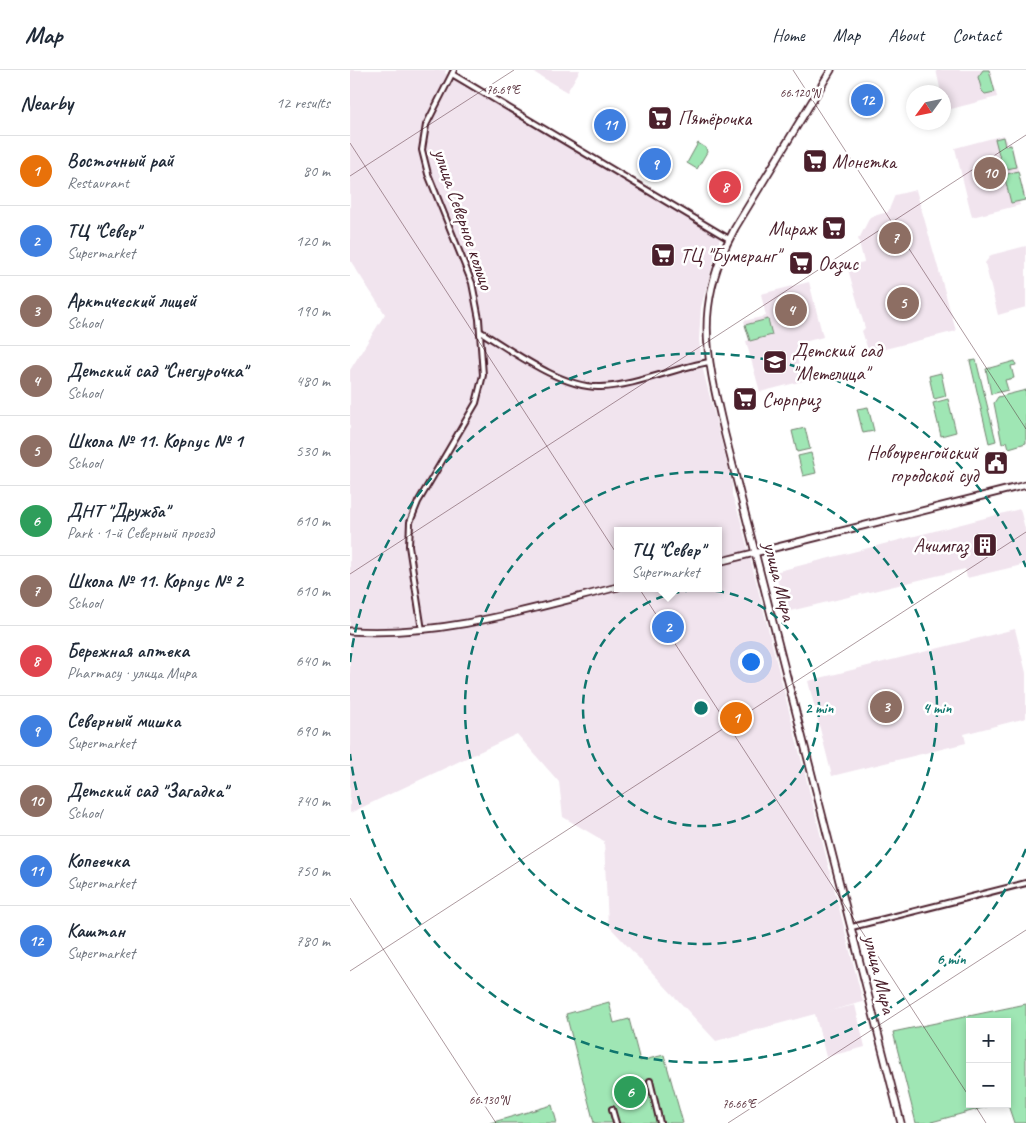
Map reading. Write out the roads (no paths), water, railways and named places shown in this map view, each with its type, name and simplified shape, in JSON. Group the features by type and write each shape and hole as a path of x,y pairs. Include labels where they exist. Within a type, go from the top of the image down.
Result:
{"main road":[{"name":"улица Мира","path":"832,70 729,239 717,266 708,300 706,334 709,362 900,1123"},
{"path":"722,561 1026,485"},
{"path":"350,631 398,632 422,630 501,617 614,588"}],"street":[{"path":"453,72 729,239"},
{"name":"улица Северное кольцо","path":"422,630 409,546 410,522 419,500 479,396 484,367 481,332 472,283 428,174 422,150 426,125 453,72"},
{"path":"481,332 547,371 572,383 589,387 610,386 709,362"},
{"path":"852,928 1026,883"},
{"path":"650,1081 660,1123"},
{"path":"612,1109 616,1123"}],"place":[{"name":"Каштан","path":"867,100"},
{"name":"Пятёрочка","path":"660,118"},
{"name":"Копеечка","path":"610,125"},
{"name":"Монетка","path":"815,161"},
{"name":"Северный мишка","path":"655,164"},
{"name":"Детский сад \"Загадка\"","path":"990,173"},
{"name":"Бережная аптека","path":"725,187"},
{"name":"Мираж","path":"834,228"},
{"name":"Школа № 11. Корпус № 2","path":"895,238"},
{"name":"ТЦ \"Бумеранг\"","path":"663,255"},
{"name":"Оазис","path":"801,263"},
{"name":"Школа № 11. Корпус № 1","path":"903,303"},
{"name":"Детский сад \"Снегурочка\"","path":"791,310"},
{"name":"Детский сад \"Метелица\"","path":"775,362"},
{"name":"Сюрприз","path":"745,399"},
{"name":"Новоуренгойский городской суд","path":"996,463"},
{"name":"Ачимгаз","path":"985,545"},
{"name":"ТЦ \"Север\"","path":"668,627"},
{"name":"Арктический лицей","path":"886,707"},
{"name":"Восточный рай","path":"736,718"},
{"name":"ДНТ \"Дружба\"","path":"630,1092"}]}
